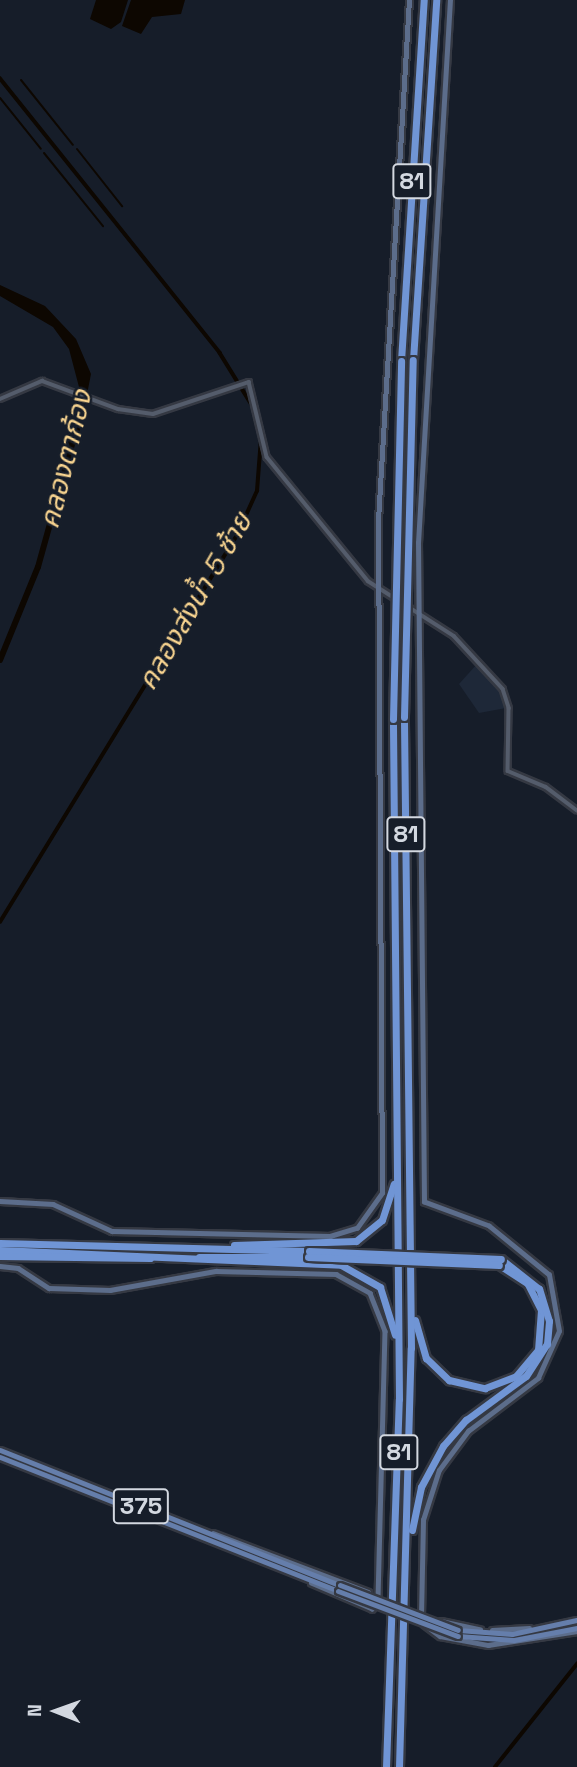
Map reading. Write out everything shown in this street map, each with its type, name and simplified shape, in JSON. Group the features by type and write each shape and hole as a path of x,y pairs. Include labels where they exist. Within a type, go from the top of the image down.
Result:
{"highway":[{"name":"81","path":"386,1767 399,1399 393,719 401,361 424,0"},
{"name":"81","path":"398,1767 405,1598 411,1278 404,717 413,360 436,0"},
{"path":"0,1243 191,1247 331,1246 361,1238 391,1202 397,1136"},
{"path":"191,1247 500,1262 539,1289 549,1321 547,1344 531,1371 466,1420 433,1461 416,1505 405,1598"},
{"path":"0,1250 335,1264 366,1275 391,1310 399,1399"},
{"path":"191,1258 308,1254"},
{"path":"0,1256 154,1257"},
{"path":"411,1278 418,1340 431,1365 457,1384 491,1387 528,1366 543,1332 533,1291 500,1262"}],"main road":[{"path":"0,1202 53,1204 96,1228 125,1232 330,1236 357,1228 373,1212 385,1158 377,588 409,0"},
{"path":"432,1633 420,1603 423,1520 439,1470 468,1431 538,1378 559,1331 549,1275 489,1226 424,1205 419,614 423,417 450,0"},
{"path":"0,1266 18,1268 49,1289 110,1290 211,1271 330,1274 365,1288 385,1326 379,1582 375,1607 361,1604 368,1592 379,1582"},
{"name":"375","path":"0,1450 172,1521"},
{"name":"375","path":"0,1457 368,1592"},
{"name":"375","path":"209,1535 458,1633 514,1640 577,1630"},
{"name":"375","path":"209,1535 361,1604"},
{"path":"420,1603 434,1619 492,1630 566,1623"},
{"path":"432,1633 434,1619"},
{"name":"375","path":"458,1633 512,1634 577,1620"},
{"path":"432,1633 496,1645 577,1630"}],"street":[{"path":"0,400 35,381 153,414 247,383 267,457 377,588 461,642 503,689 509,708 508,771 546,787 577,810"}],"shaded area":[{"path":"96,0 128,0 121,22 111,29 90,19"},
{"path":"131,0 185,0 181,14 152,17 141,34 122,26"},
{"path":"0,285 45,306 76,339 91,374 77,445 65,443 79,387 69,349 53,327 0,296"},
{"path":"477,664 500,692 506,708 479,713 459,684"}],"waterway":[{"name":"คลองส่งน้ำ 5 ซ้าย","path":"0,78 220,353 254,408"},
{"path":"21,80 73,145"},
{"path":"0,98 41,149"},
{"path":"77,149 122,206"},
{"path":"44,153 103,226"},
{"name":"คลองตาก้อง","path":"0,660 38,567 74,437"},
{"name":"คลองส่งน้ำ 5 ซ้าย","path":"0,922 238,533 257,491 261,439"},
{"path":"495,1767 577,1664"}]}
